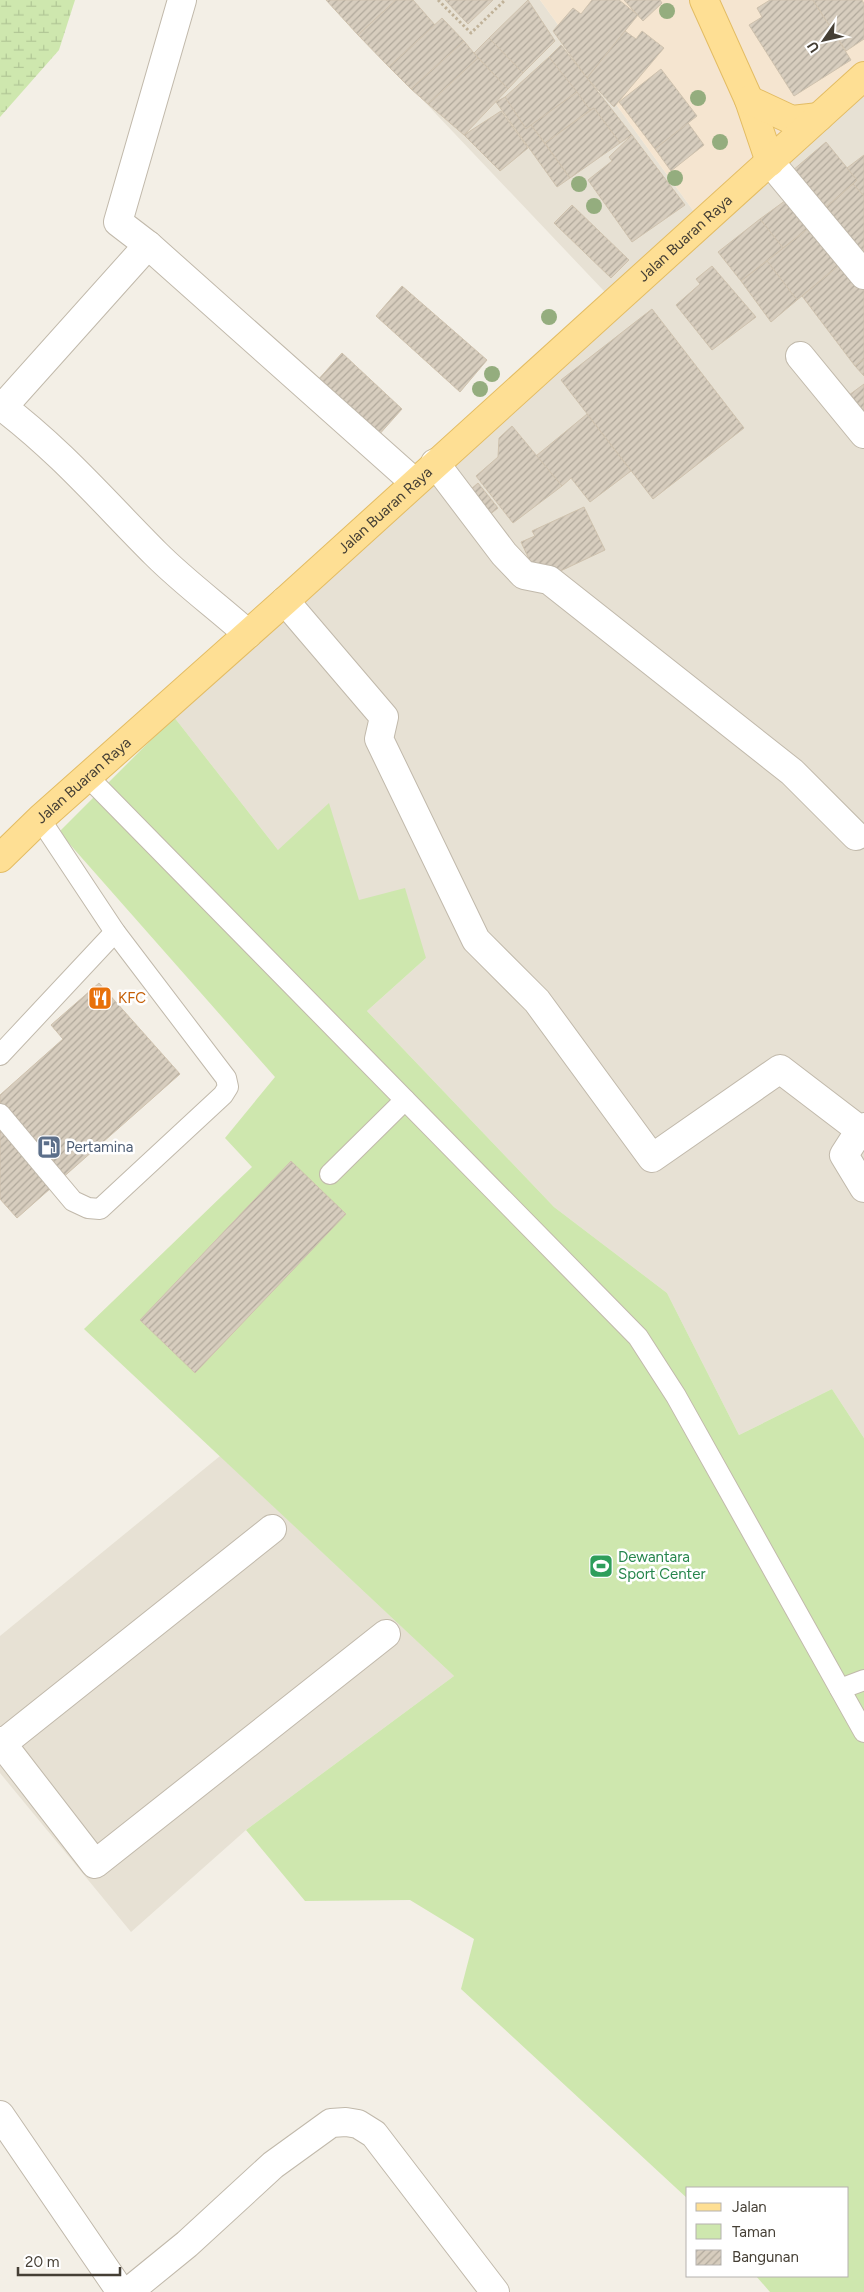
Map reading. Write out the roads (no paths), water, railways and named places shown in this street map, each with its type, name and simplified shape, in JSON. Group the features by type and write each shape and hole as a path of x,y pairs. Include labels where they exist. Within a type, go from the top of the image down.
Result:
{"main road":[{"path":"704,0 749,100 770,162"},
{"name":"Jalan Buaran Raya","path":"0,858 40,819 286,601 414,482 864,76"},
{"path":"749,100 792,120 819,117"}],"street":[{"path":"182,0 118,222 148,245 414,482"},
{"path":"770,162 864,275"},
{"path":"148,245 2,406 52,447 85,479 157,556 248,634"},
{"path":"800,356 864,434"},
{"path":"435,463 504,554 524,575 549,580 792,772 856,836"},
{"path":"286,601 384,717 379,739 476,940 537,1001 652,1158 780,1068 862,1129 844,1155 864,1188"},
{"path":"272,1529 1,1743 95,1864 386,1634"},
{"path":"0,2115 121,2292"},
{"path":"128,2292 187,2244 273,2165 331,2123 346,2122 358,2124 374,2134 495,2292"}],"lane":[{"path":"88,777 638,1337 676,1396 864,1732"},
{"path":"0,1114 73,1201 88,1208 100,1208 223,1095 228,1087 226,1078 115,932 40,819"},
{"path":"0,1055 115,932"},
{"path":"330,1174 405,1100"},
{"path":"840,1688 864,1680"}],"place":[{"name":"KFC","path":"100,998"},
{"name":"Pertamina","path":"49,1147"},
{"name":"Dewantara Sport Center","path":"601,1566"}]}
